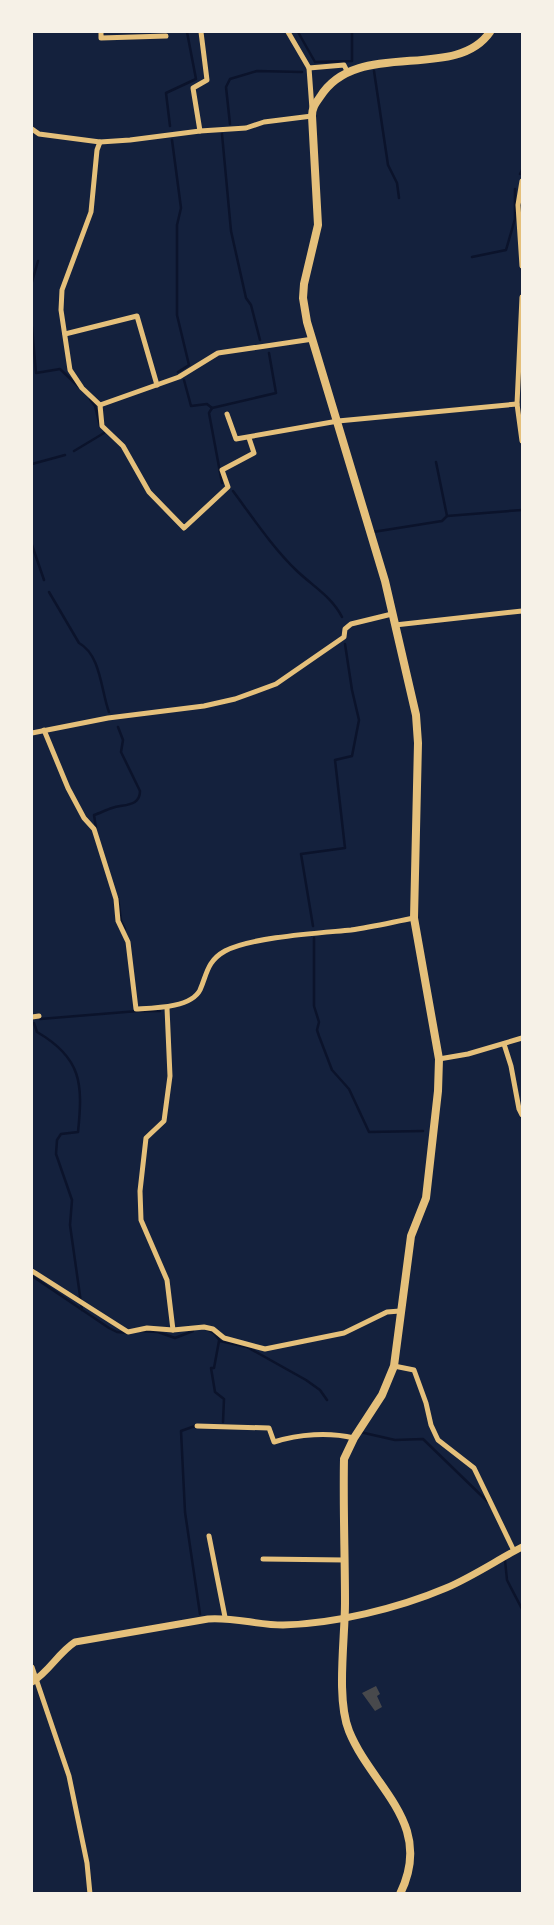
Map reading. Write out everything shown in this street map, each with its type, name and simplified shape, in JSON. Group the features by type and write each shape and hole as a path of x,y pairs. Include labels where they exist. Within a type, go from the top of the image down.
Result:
{"main road":[{"path":"400,1894 408,1871 409,1834 401,1814 348,1730 342,1707 345,1616 344,1460 354,1438 382,1395 394,1366 411,1236 426,1198 439,1059 414,918 418,743 416,715 385,581 303,298 318,225 312,113 327,85 347,71 457,54 477,47 490,32"}],"street":[{"path":"101,32 101,38 166,36"},
{"path":"200,131 193,88 207,80 201,32"},
{"path":"32,130 39,134 100,142 246,128 312,113 309,68 288,32"},
{"path":"309,68 344,65 347,71"},
{"path":"100,142 91,212 62,290 61,310 69,370 82,388 100,405 102,426 124,446 149,492 184,528 228,487 222,470 254,453 249,438"},
{"path":"523,181 518,205 523,266"},
{"path":"523,297 517,404 523,441"},
{"path":"65,334 136,316 157,385"},
{"path":"100,405 179,377 218,353 313,340"},
{"path":"227,414 236,439 338,421 517,404"},
{"path":"395,625 523,611"},
{"path":"32,733 108,718 204,706 236,699 276,684 344,637 345,629 351,624 392,614"},
{"path":"44,730 68,788 84,818 94,829 117,899 118,921 128,942 136,1009 167,1008 194,997 199,992 206,968 224,951 258,942 414,918"},
{"path":"167,1008 170,1076 163,1121 146,1138 140,1191 141,1220 167,1280 173,1330"},
{"path":"32,1017 39,1016"},
{"path":"439,1059 523,1038"},
{"path":"504,1044 519,1109 523,1115"},
{"path":"32,1271 128,1332 147,1328 173,1330 204,1327 213,1329 224,1338 265,1349 344,1333 387,1312 400,1311"},
{"path":"394,1366 414,1370 438,1440 474,1468 514,1551"},
{"path":"197,1426 269,1428 274,1442 286,1438 335,1433 354,1438"},
{"path":"209,1536 225,1617"},
{"path":"34,1681 66,1648 75,1643 225,1617 249,1623 314,1623 417,1600 449,1587 523,1547"},
{"path":"263,1559 345,1560"},
{"path":"32,1667 34,1681 69,1776 90,1894"}],"building":[{"path":"376,1686 382,1707 375,1711 362,1693"}],"waterway":[{"path":"170,126 166,93 196,79 187,32"},
{"path":"298,32 315,62 352,61 352,32"},
{"path":"230,124 226,87 230,79 257,71 302,72"},
{"path":"374,71 388,165 397,183 399,198"},
{"path":"222,134 231,231 246,298 251,305 260,340"},
{"path":"172,140 181,208 177,225 177,315 189,365 178,372"},
{"path":"520,174 522,170"},
{"path":"472,257 506,250 515,219 515,189"},
{"path":"32,282 38,261"},
{"path":"32,327 36,373 60,369 79,387"},
{"path":"212,408 276,393 269,353"},
{"path":"184,380 191,406 207,404 212,408 209,413 222,483"},
{"path":"90,399 95,406 100,426"},
{"path":"74,451 104,433"},
{"path":"32,464 65,455"},
{"path":"436,462 447,516 522,510"},
{"path":"233,491 280,553 328,598 342,617"},
{"path":"373,532 442,521 447,516"},
{"path":"32,545 44,580"},
{"path":"49,592 79,643 92,656 109,712"},
{"path":"313,926 301,854 345,848 335,760 352,756 359,720 345,644"},
{"path":"96,828 94,815 130,804 139,796 140,791 121,752 123,740 118,727"},
{"path":"118,898 121,921 125,929"},
{"path":"314,938 314,1006 319,1022 317,1030 332,1070 349,1089 369,1132 423,1131"},
{"path":"40,1019 160,1011"},
{"path":"34,1023 37,1032 52,1042 71,1062 79,1086 78,1132 61,1134 57,1140 56,1154 72,1200 70,1225 82,1310"},
{"path":"32,1276 109,1328 129,1333"},
{"path":"206,1329 214,1333 220,1341 247,1347 306,1380 320,1390 327,1400"},
{"path":"142,1331 158,1332 175,1338 193,1331"},
{"path":"219,1341 214,1368 211,1368 215,1392 224,1399 223,1422"},
{"path":"195,1426 181,1431 185,1512 200,1614"},
{"path":"360,1432 395,1440 423,1439 488,1502"},
{"path":"505,1560 507,1580 522,1609"}]}
